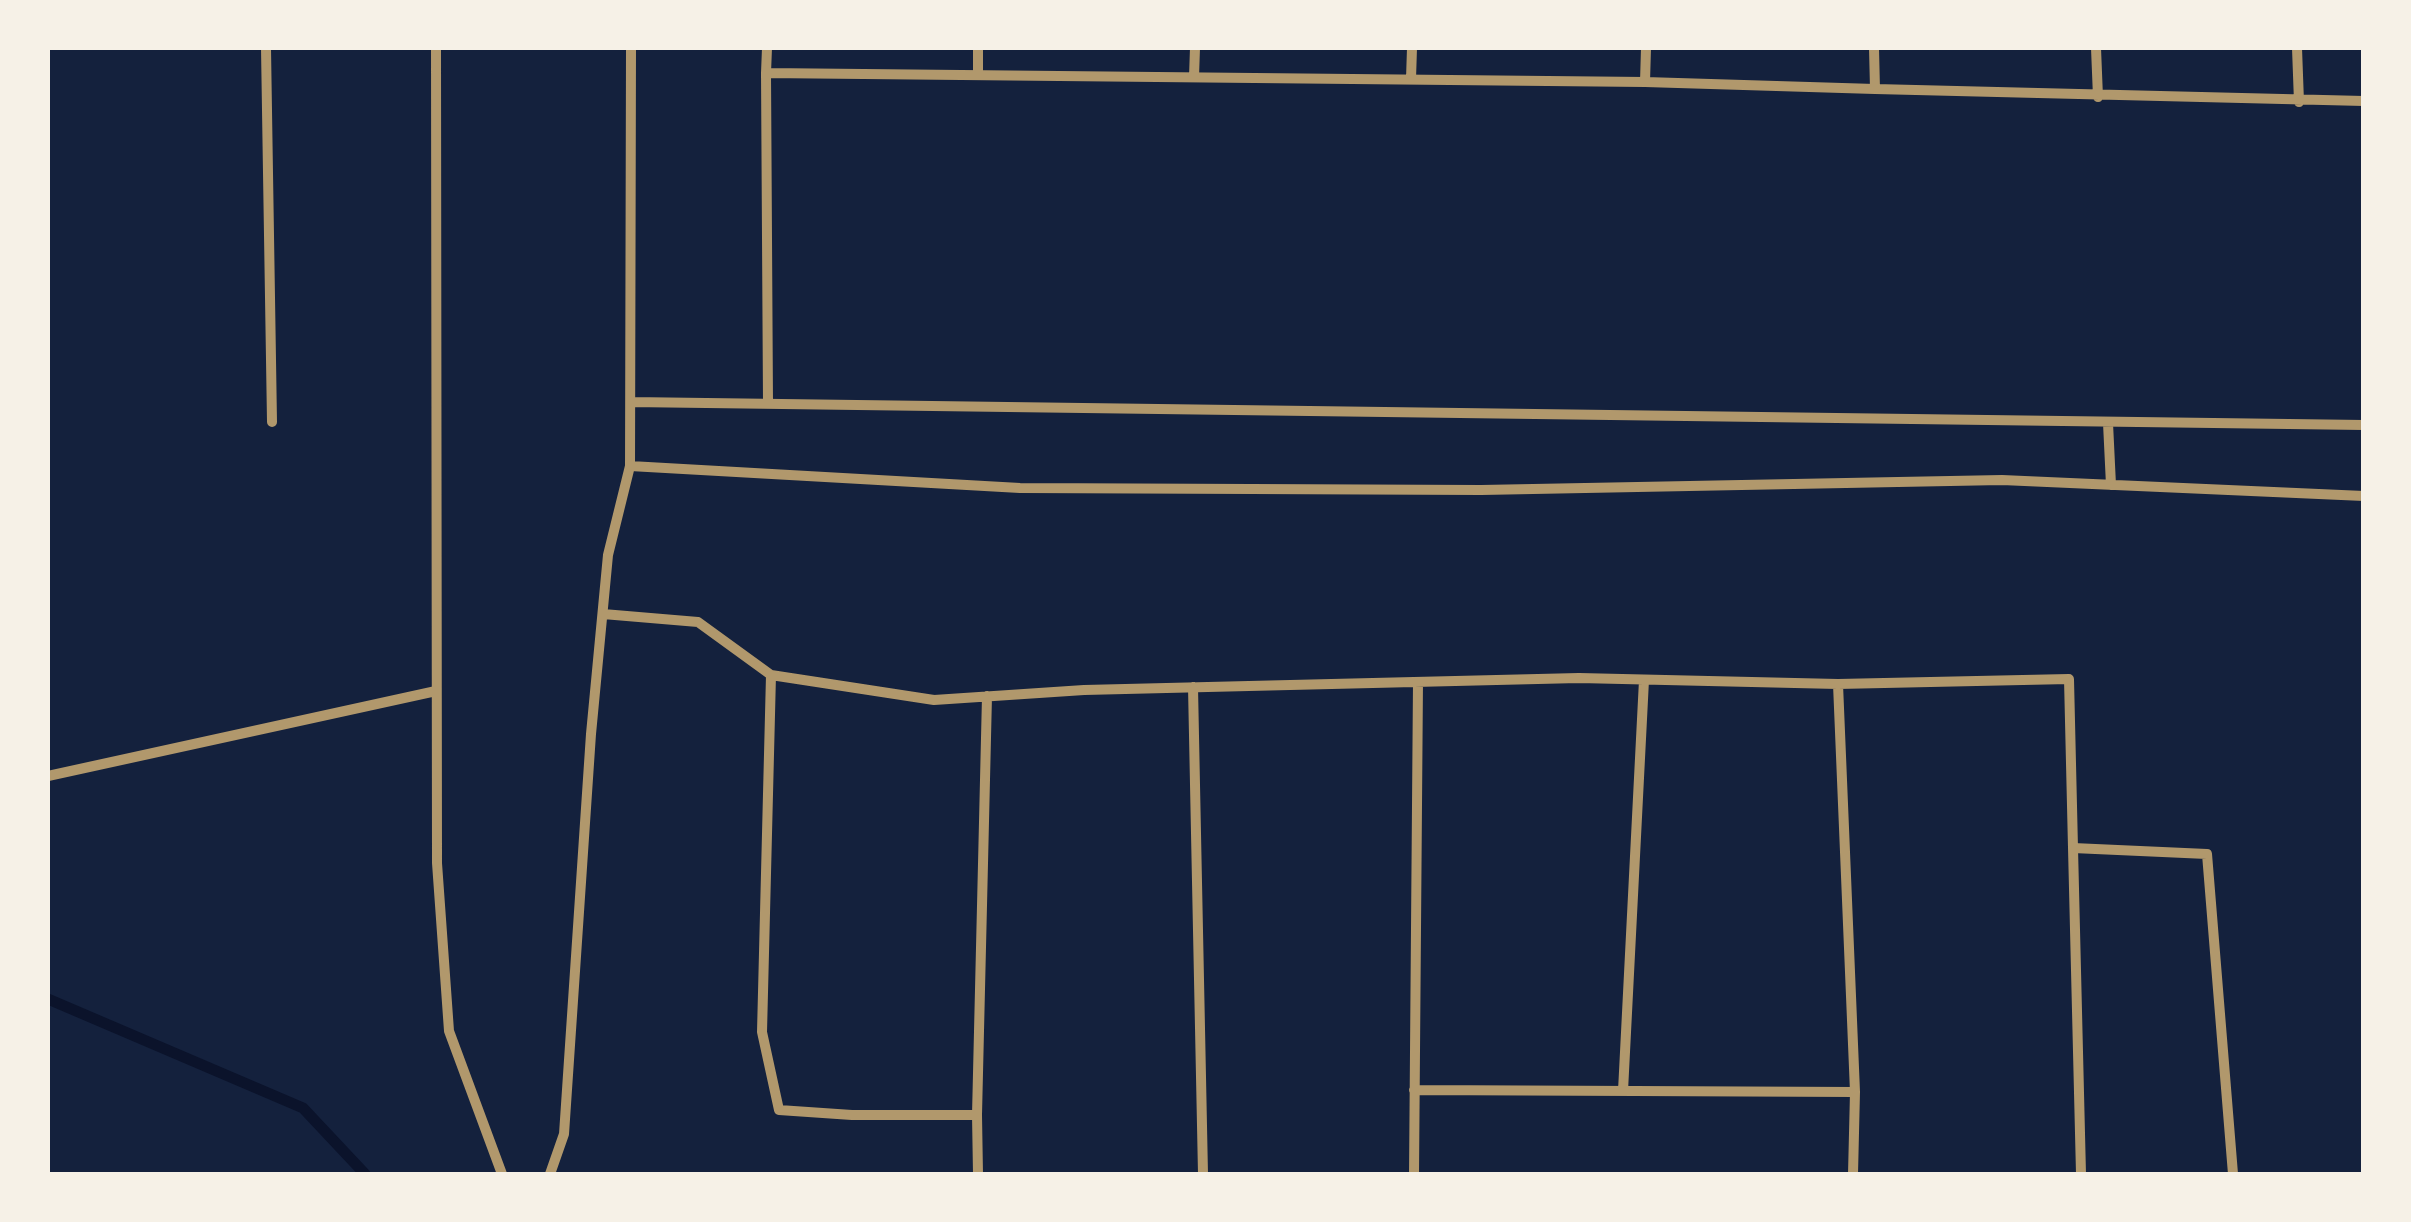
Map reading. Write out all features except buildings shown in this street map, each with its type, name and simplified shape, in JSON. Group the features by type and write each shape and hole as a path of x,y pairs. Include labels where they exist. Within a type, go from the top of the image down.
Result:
{"street":[{"path":"266,48 272,422"},
{"path":"436,48 437,863 449,1032 502,1174"},
{"path":"550,1174 564,1134 608,555 630,466 631,48"},
{"path":"767,48 768,403"},
{"path":"978,48 978,74"},
{"path":"1194,77 1195,48"},
{"path":"1411,79 1412,48"},
{"path":"1645,82 1646,48"},
{"path":"1874,48 1875,89"},
{"path":"2096,48 2098,97"},
{"path":"2297,48 2299,102"},
{"path":"766,73 1645,82 2098,97 2364,101"},
{"path":"631,402 2364,425"},
{"path":"2108,423 2111,485"},
{"path":"630,466 1040,488 1481,490 2002,480 2364,496"},
{"path":"602,614 698,622 772,675 934,700 1193,687 1418,682 1644,680 1838,684 2069,679 2081,1174"},
{"path":"772,675 762,1032 779,1110 852,1115 977,1114"},
{"path":"1624,1091 1644,680"},
{"path":"1414,1174 1418,682"},
{"path":"1838,684 1855,1092 1853,1174"},
{"path":"1193,687 1203,1174"},
{"path":"48,776 436,691"},
{"path":"978,1174 987,696"},
{"path":"2073,848 2208,854 2233,1174"},
{"path":"1414,1090 1855,1092"}],"waterway":[{"path":"48,999 303,1108 365,1174"}]}
